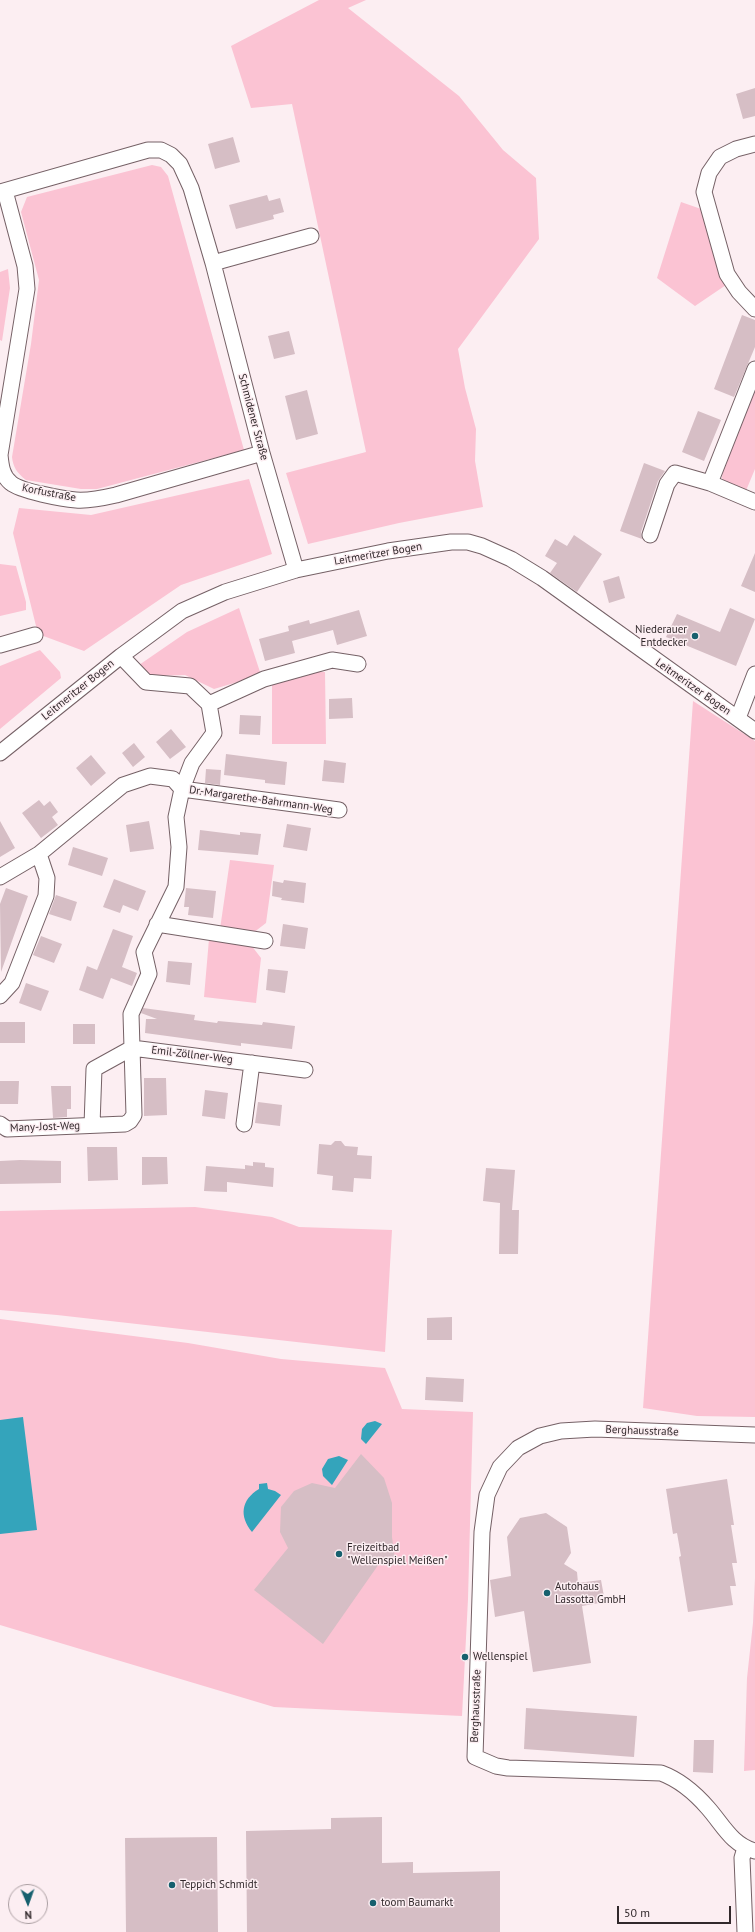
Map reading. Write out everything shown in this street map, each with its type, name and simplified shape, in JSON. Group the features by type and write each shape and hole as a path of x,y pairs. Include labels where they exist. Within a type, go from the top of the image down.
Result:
{"street":[{"path":"755,144 736,149 720,157 709,173 704,192 727,274 739,292 755,309"},
{"name":"Schmidener Straße","path":"2,191 148,150 161,150 171,155 180,164 191,188 213,263 262,453 296,570"},
{"name":"Korfustraße","path":"2,191 25,266 27,289 0,455 2,471 10,483 24,490 39,493 76,500 93,499 116,495 262,453"},
{"path":"213,263 311,236"},
{"path":"710,483 755,369"},
{"path":"650,535 667,484 675,473 710,483 755,502"},
{"name":"Leitmeritzer Bogen","path":"0,753 121,656 182,611 225,592 296,570 388,551 451,542 468,542 482,546 511,559 542,578 755,731"},
{"path":"0,645 35,635"},
{"path":"121,656 146,682 190,686 209,704 264,680 332,660 358,664"},
{"path":"738,718 755,674"},
{"name":"Many-Jost-Weg","path":"0,1124 7,1129 125,1124 130,1121 134,1115 132,1014 149,974 144,952 176,887 179,847 176,817 182,789 192,763 214,733 209,704"},
{"path":"0,877 40,854 123,785 150,776 173,779 182,789"},
{"name":"Dr.-Margarethe-Bahrmann-Weg","path":"182,789 339,810"},
{"path":"0,996 12,983 46,896 47,878 40,854"},
{"path":"157,924 265,941"},
{"name":"Many-Jost-Weg","path":"92,1125 94,1069 132,1048"},
{"name":"Emil-Zöllner-Weg","path":"132,1048 305,1070"},
{"path":"244,1124 252,1063"},
{"name":"Berghausstraße","path":"745,1932 742,1858 750,1849 734,1840 707,1808 683,1784 673,1777 661,1772 523,1770 496,1766 475,1757 482,1532 487,1495 492,1481 500,1467 518,1448 540,1436 561,1431 595,1429 755,1435"}],"shaded area":[{"path":"319,0 366,0 348,8 459,96 503,150 536,178 539,239 458,349 465,388 476,429 475,461 483,507 399,523 308,544 286,473 366,452 292,104 251,108 231,46"},
{"path":"152,165 161,167 168,176 244,450 97,489 81,489 26,480 16,470 12,457 31,344 39,280 21,212 27,197"},
{"path":"681,202 704,210 726,285 695,306 657,278"},
{"path":"8,269 10,288 2,341 0,340 0,272"},
{"path":"755,386 755,469 745,493 726,485 722,478 723,468"},
{"path":"249,479 272,554 181,585 84,651 38,634 13,533 19,508 91,515"},
{"path":"0,564 16,566 26,602 26,610 0,616"},
{"path":"239,608 261,675 214,689 185,675 152,676 139,665 187,632"},
{"path":"40,650 60,672 61,678 0,729 0,666"},
{"path":"312,672 325,672 326,744 272,744 272,683"},
{"path":"693,701 755,741 755,1417 697,1416 643,1408"},
{"path":"230,860 274,865 266,923 253,933 220,929"},
{"path":"209,939 251,945 261,958 256,1003 204,997"},
{"path":"195,1207 272,1217 299,1227 392,1230 385,1352 57,1315 0,1310 0,1211"},
{"path":"0,1319 188,1343 281,1359 385,1368 402,1409 473,1412 468,1599 462,1716 274,1707 0,1625"},
{"path":"755,1578 755,1770 744,1771 747,1678 753,1623"}],"water":[{"path":"23,1417 37,1530 0,1534 0,1420"},
{"path":"375,1421 382,1424 366,1444 361,1439 362,1429 367,1423"},
{"path":"339,1456 348,1460 332,1485 323,1476 322,1469 328,1459"},
{"path":"267,1483 268,1489 281,1495 252,1532 245,1520 245,1503 253,1493 259,1489 259,1484"}],"building":[{"path":"755,88 755,116 743,119 736,94"},
{"path":"233,137 240,162 215,169 208,144"},
{"path":"267,195 269,201 280,198 284,212 273,215 274,219 236,229 229,205"},
{"path":"742,315 755,320 755,347 734,397 714,389"},
{"path":"289,331 295,354 274,359 268,336"},
{"path":"307,390 318,434 296,440 285,396"},
{"path":"698,411 721,420 704,461 682,452"},
{"path":"644,463 665,471 658,481 641,532 642,539 620,531"},
{"path":"574,535 602,554 577,592 550,573 557,563 545,556 555,539 567,546"},
{"path":"755,553 755,592 741,586"},
{"path":"619,576 625,598 609,603 603,581"},
{"path":"730,608 755,619 736,666 666,637 677,614 720,632"},
{"path":"359,610 367,636 337,645 333,630 292,641 295,653 265,661 259,639 289,631 288,626 309,620 310,624"},
{"path":"352,698 353,718 329,719 329,699"},
{"path":"240,715 261,716 260,735 239,734"},
{"path":"171,729 186,747 170,759 156,742"},
{"path":"134,743 145,757 133,767 122,753"},
{"path":"226,754 287,762 285,785 265,783 265,780 224,775"},
{"path":"91,755 106,773 91,786 76,768"},
{"path":"324,760 346,763 344,783 322,781"},
{"path":"206,769 221,770 220,785 205,783"},
{"path":"39,800 44,806 50,801 58,812 52,817 58,825 41,838 22,813"},
{"path":"0,821 15,848 0,857"},
{"path":"149,821 154,849 130,852 126,825"},
{"path":"287,824 311,828 307,851 283,847"},
{"path":"200,830 240,835 240,832 261,834 258,855 198,850"},
{"path":"73,847 108,858 102,876 68,865"},
{"path":"114,879 146,891 138,911 123,905 120,913 103,907"},
{"path":"284,880 306,883 304,903 281,900 282,898 272,896 273,881 283,883"},
{"path":"6,888 28,896 1,972 0,904"},
{"path":"186,888 216,891 213,918 188,915 189,907 184,907"},
{"path":"56,895 77,902 71,921 49,914"},
{"path":"283,924 308,928 305,949 280,946"},
{"path":"113,929 133,936 122,967 137,973 132,986 111,978 103,999 79,990 87,966 97,970"},
{"path":"41,936 62,944 54,963 33,955"},
{"path":"168,961 192,963 190,985 166,982"},
{"path":"268,969 288,971 285,993 266,990"},
{"path":"26,983 49,991 41,1011 19,1003"},
{"path":"143,1008 195,1015 194,1020 217,1023 218,1021 262,1025 263,1022 295,1026 292,1049 241,1043 241,1046 145,1033 146,1019 157,1019 141,1013"},
{"path":"0,1022 25,1022 25,1043 0,1043"},
{"path":"73,1024 95,1024 95,1044 73,1044"},
{"path":"144,1078 166,1078 167,1115 144,1116"},
{"path":"0,1081 19,1081 18,1104 0,1104"},
{"path":"51,1086 71,1086 71,1109 67,1109 67,1117 53,1118"},
{"path":"205,1090 228,1093 225,1119 202,1116"},
{"path":"258,1102 282,1105 280,1126 255,1123"},
{"path":"335,1141 341,1141 345,1146 358,1147 357,1155 372,1156 371,1179 354,1178 353,1192 332,1190 333,1176 317,1174 319,1144 331,1145"},
{"path":"87,1147 117,1147 118,1180 88,1181"},
{"path":"142,1157 167,1157 168,1184 142,1185"},
{"path":"0,1161 61,1161 61,1183 0,1184"},
{"path":"253,1162 265,1163 265,1167 274,1168 273,1187 227,1182 227,1192 204,1191 206,1166 245,1169 245,1165 253,1166"},
{"path":"486,1168 515,1170 512,1210 519,1210 518,1254 499,1254 500,1203 483,1201"},
{"path":"452,1317 452,1340 427,1340 427,1318"},
{"path":"426,1377 464,1379 463,1402 425,1400"},
{"name":"Freizeitbad \"Wellenspiel Meißen\"","path":"361,1454 384,1478 392,1503 392,1537 395,1559 387,1563 381,1561 323,1644 254,1590 288,1548 280,1532 281,1507 294,1491 312,1483 335,1488"},
{"path":"727,1479 734,1525 731,1525 737,1563 732,1563 736,1586 730,1586 733,1605 688,1612 679,1557 681,1556 677,1533 673,1534 666,1489"},
{"name":"Autohaus Lassotta GmbH","path":"546,1513 567,1527 571,1553 564,1564 577,1572 578,1583 601,1580 605,1602 582,1606 591,1663 533,1672 524,1611 495,1617 490,1580 511,1576 507,1537 520,1518"},
{"path":"526,1708 637,1716 634,1757 524,1749"},
{"path":"694,1740 714,1740 713,1773 693,1772"},
{"name":"toom Baumarkt","path":"382,1817 382,1863 413,1862 413,1873 500,1871 500,1932 247,1932 246,1831 331,1829 331,1818"},
{"name":"Teppich Schmidt","path":"217,1837 218,1932 126,1932 125,1838"}],"place":[{"name":"Niederauer Entdecker","path":"695,636"},
{"name":"Freizeitbad \"Wellenspiel Meißen\"","path":"339,1554"},
{"name":"Autohaus Lassotta GmbH","path":"547,1593"},
{"name":"Wellenspiel","path":"465,1657"},
{"name":"Teppich Schmidt","path":"172,1885"},
{"name":"toom Baumarkt","path":"373,1903"}]}
